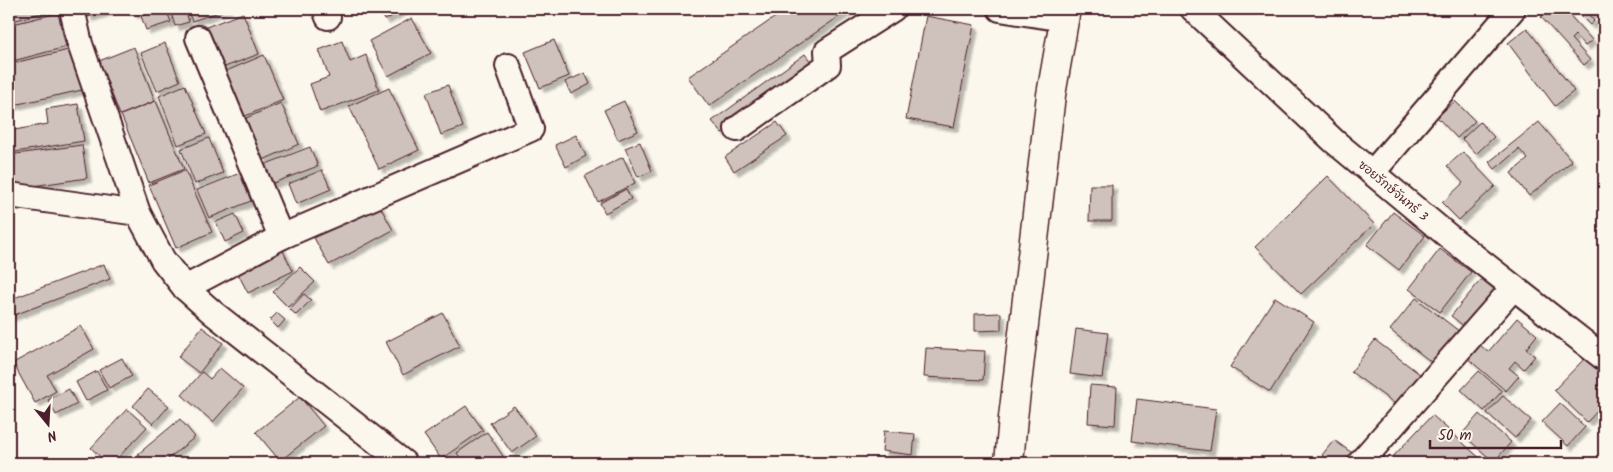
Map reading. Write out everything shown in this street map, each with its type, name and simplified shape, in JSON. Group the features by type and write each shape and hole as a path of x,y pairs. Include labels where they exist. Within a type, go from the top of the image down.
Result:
{"main road":[{"path":"1009,463 1050,104 1065,14"}],"street":[{"path":"72,9 80,44 138,213 163,260 185,288 212,312 404,463"},
{"path":"738,130 828,65 827,50 893,9"},
{"path":"1000,9 1065,14"},
{"name":"ซอยรักษ์จันทร์ 3","path":"1193,9 1335,142 1513,288 1604,358"},
{"path":"1372,173 1513,9"},
{"path":"198,38 281,237"},
{"path":"185,288 281,237 531,129 508,66"},
{"path":"9,196 138,213"},
{"path":"1360,463 1513,288"}],"building":[{"path":"9,9 55,9 9,22"},
{"path":"86,9 113,9 88,17"},
{"path":"131,9 146,9 147,10 133,14"},
{"path":"166,9 171,22 146,30 141,16"},
{"path":"170,9 185,9 189,22 175,26"},
{"path":"187,9 228,9 192,21"},
{"path":"379,9 404,9 385,20"},
{"path":"787,9 850,9 709,106 688,77"},
{"path":"1550,9 1564,9 1592,40 1585,46 1575,35 1571,39 1590,60 1584,65 1541,17"},
{"path":"1574,9 1596,9 1589,15 1594,21 1590,25"},
{"path":"58,13 66,47 9,62 9,25"},
{"path":"243,13 259,54 222,68 206,27"},
{"path":"926,16 974,25 954,127 906,119"},
{"path":"412,18 431,53 388,76 369,41"},
{"path":"1527,28 1574,91 1555,106 1508,43"},
{"path":"554,40 569,76 540,88 525,52"},
{"path":"342,41 350,62 366,55 379,90 320,112 310,84 329,77 319,50"},
{"path":"165,43 180,81 157,91 141,53"},
{"path":"134,47 155,101 120,115 99,61"},
{"path":"73,49 82,90 9,106 9,64"},
{"path":"805,54 814,66 722,133 712,121"},
{"path":"264,55 283,100 243,117 224,72"},
{"path":"585,73 590,84 571,94 565,82"},
{"path":"185,85 206,134 178,145 159,96"},
{"path":"448,85 463,127 441,135 426,93"},
{"path":"389,88 419,150 379,169 349,106"},
{"path":"156,101 184,169 149,183 121,115"},
{"path":"624,101 638,131 618,140 604,110"},
{"path":"1455,101 1475,121 1457,138 1437,117"},
{"path":"281,103 299,144 263,160 244,119"},
{"path":"78,104 84,141 9,153 9,131 48,124 46,109"},
{"path":"777,122 787,136 734,171 725,157"},
{"path":"1480,122 1494,137 1476,154 1462,139"},
{"path":"1539,122 1572,161 1529,196 1511,173 1528,159 1519,149 1495,169 1489,162"},
{"path":"576,135 586,156 566,167 555,145"},
{"path":"209,138 223,173 195,184 181,149"},
{"path":"640,142 652,171 638,177 625,148"},
{"path":"82,145 87,178 12,189 9,155"},
{"path":"310,147 318,166 268,185 261,166"},
{"path":"1463,152 1495,186 1459,220 1442,203 1463,183 1447,166"},
{"path":"623,157 635,183 598,202 585,176"},
{"path":"185,170 212,232 176,248 149,185"},
{"path":"322,170 331,189 296,204 288,184"},
{"path":"240,173 251,201 209,218 197,190"},
{"path":"1328,176 1374,224 1301,294 1255,247"},
{"path":"1090,185 1112,185 1112,221 1089,221"},
{"path":"626,189 631,199 605,213 600,203"},
{"path":"376,199 393,230 329,265 312,234"},
{"path":"1393,212 1425,236 1399,270 1367,245"},
{"path":"235,214 244,233 225,242 216,222"},
{"path":"279,243 293,271 248,293 234,266"},
{"path":"1440,249 1471,272 1440,312 1409,289"},
{"path":"104,264 110,279 9,317 9,300"},
{"path":"300,267 315,282 288,307 273,292"},
{"path":"1484,276 1503,292 1470,331 1451,316"},
{"path":"304,294 311,300 296,315 290,309"},
{"path":"1275,297 1314,322 1270,392 1230,367"},
{"path":"1416,298 1464,335 1439,368 1390,330"},
{"path":"277,313 285,320 278,328 270,320"},
{"path":"443,313 460,346 403,375 386,342"},
{"path":"1001,313 1001,330 975,331 975,314"},
{"path":"1517,318 1537,335 1526,349 1535,356 1524,369 1515,361 1509,368 1519,376 1506,391 1467,358 1479,344 1488,352"},
{"path":"81,326 94,349 47,375 56,391 35,403 13,363"},
{"path":"202,327 223,343 199,373 178,357"},
{"path":"1076,329 1108,333 1102,378 1070,374"},
{"path":"1375,340 1421,375 1398,406 1351,372"},
{"path":"926,348 985,351 983,380 924,377"},
{"path":"1586,357 1604,374 1604,404 1587,422 1554,390"},
{"path":"122,358 132,376 109,388 99,370"},
{"path":"220,368 243,388 213,422 182,395 202,372 210,379"},
{"path":"97,371 107,390 86,401 76,382"},
{"path":"1479,371 1502,391 1484,411 1461,390"},
{"path":"1090,385 1117,387 1115,425 1088,423"},
{"path":"69,389 77,404 56,415 48,400"},
{"path":"148,389 169,406 153,424 133,406"},
{"path":"1503,396 1531,420 1515,438 1487,413"},
{"path":"300,397 324,426 280,461 256,432"},
{"path":"1137,399 1216,409 1210,451 1132,441"},
{"path":"1560,403 1585,427 1568,446 1542,422"},
{"path":"466,406 483,430 441,459 424,435"},
{"path":"514,406 536,436 512,453 490,423"},
{"path":"127,409 147,427 113,463 107,463 91,448"},
{"path":"1479,414 1511,442 1494,462 1462,434"},
{"path":"1432,415 1485,463 1387,463"},
{"path":"180,419 195,437 163,463 146,463 138,454"},
{"path":"884,431 915,434 913,455 882,451"},
{"path":"487,432 503,456 493,463 463,463 457,453"},
{"path":"1334,440 1356,456 1350,463 1332,463 1322,455"}]}
